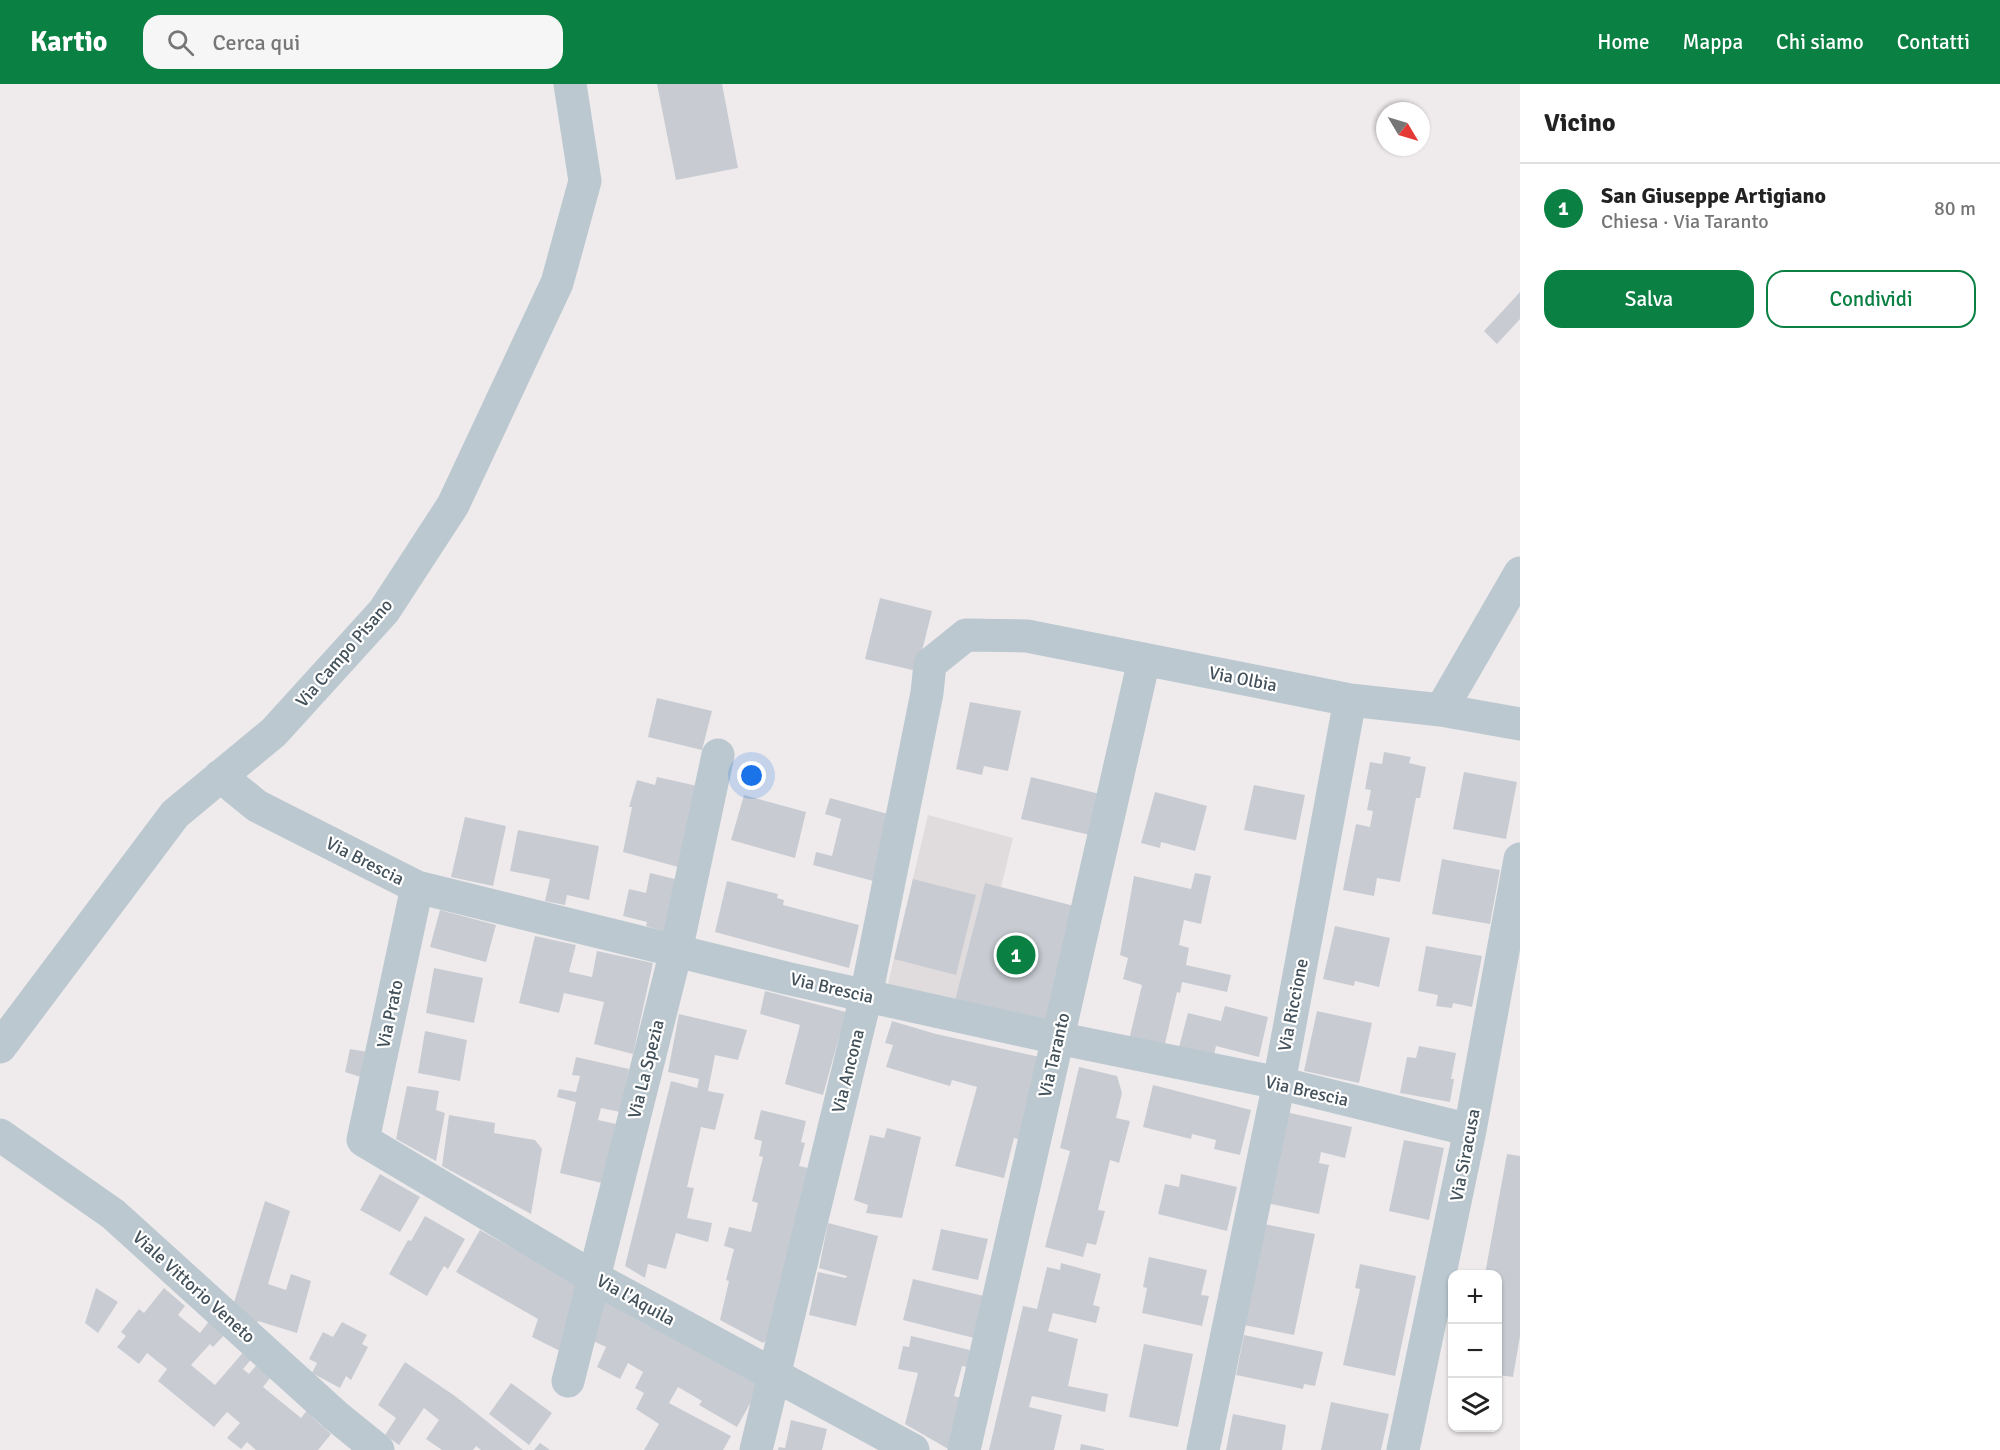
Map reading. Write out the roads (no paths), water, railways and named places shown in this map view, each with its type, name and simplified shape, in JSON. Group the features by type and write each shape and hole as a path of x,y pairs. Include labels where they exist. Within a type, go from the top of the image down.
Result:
{"street":[{"name":"Via Campo Pisano","path":"0,1047 175,814 274,732 384,611 453,506 557,283 585,181 570,84"},
{"path":"1441,710 1520,573"},
{"name":"Via Olbia","path":"966,635 1027,636 1350,700 1441,710 1520,724"},
{"name":"Via Ancona","path":"756,1450 866,996 927,693 930,664 966,635"},
{"name":"Via Taranto","path":"964,1450 1144,660"},
{"name":"Via Riccione","path":"1203,1450 1279,1083 1350,700"},
{"name":"Via La Spezia","path":"568,1381 676,951 718,755"},
{"name":"Via Brescia","path":"220,776 257,806 417,887 866,996 1279,1083 1470,1130"},
{"name":"Via Siracusa","path":"1403,1450 1470,1130 1520,859"},
{"name":"Via Prato","path":"363,1140 417,887"},
{"name":"Viale Vittorio Veneto","path":"0,1135 113,1214 336,1416 378,1450"},
{"name":"Via l'Aquila","path":"363,1140 593,1276 913,1450"}],"place":[{"name":"San Giuseppe Artigiano","path":"1016,955"}]}
